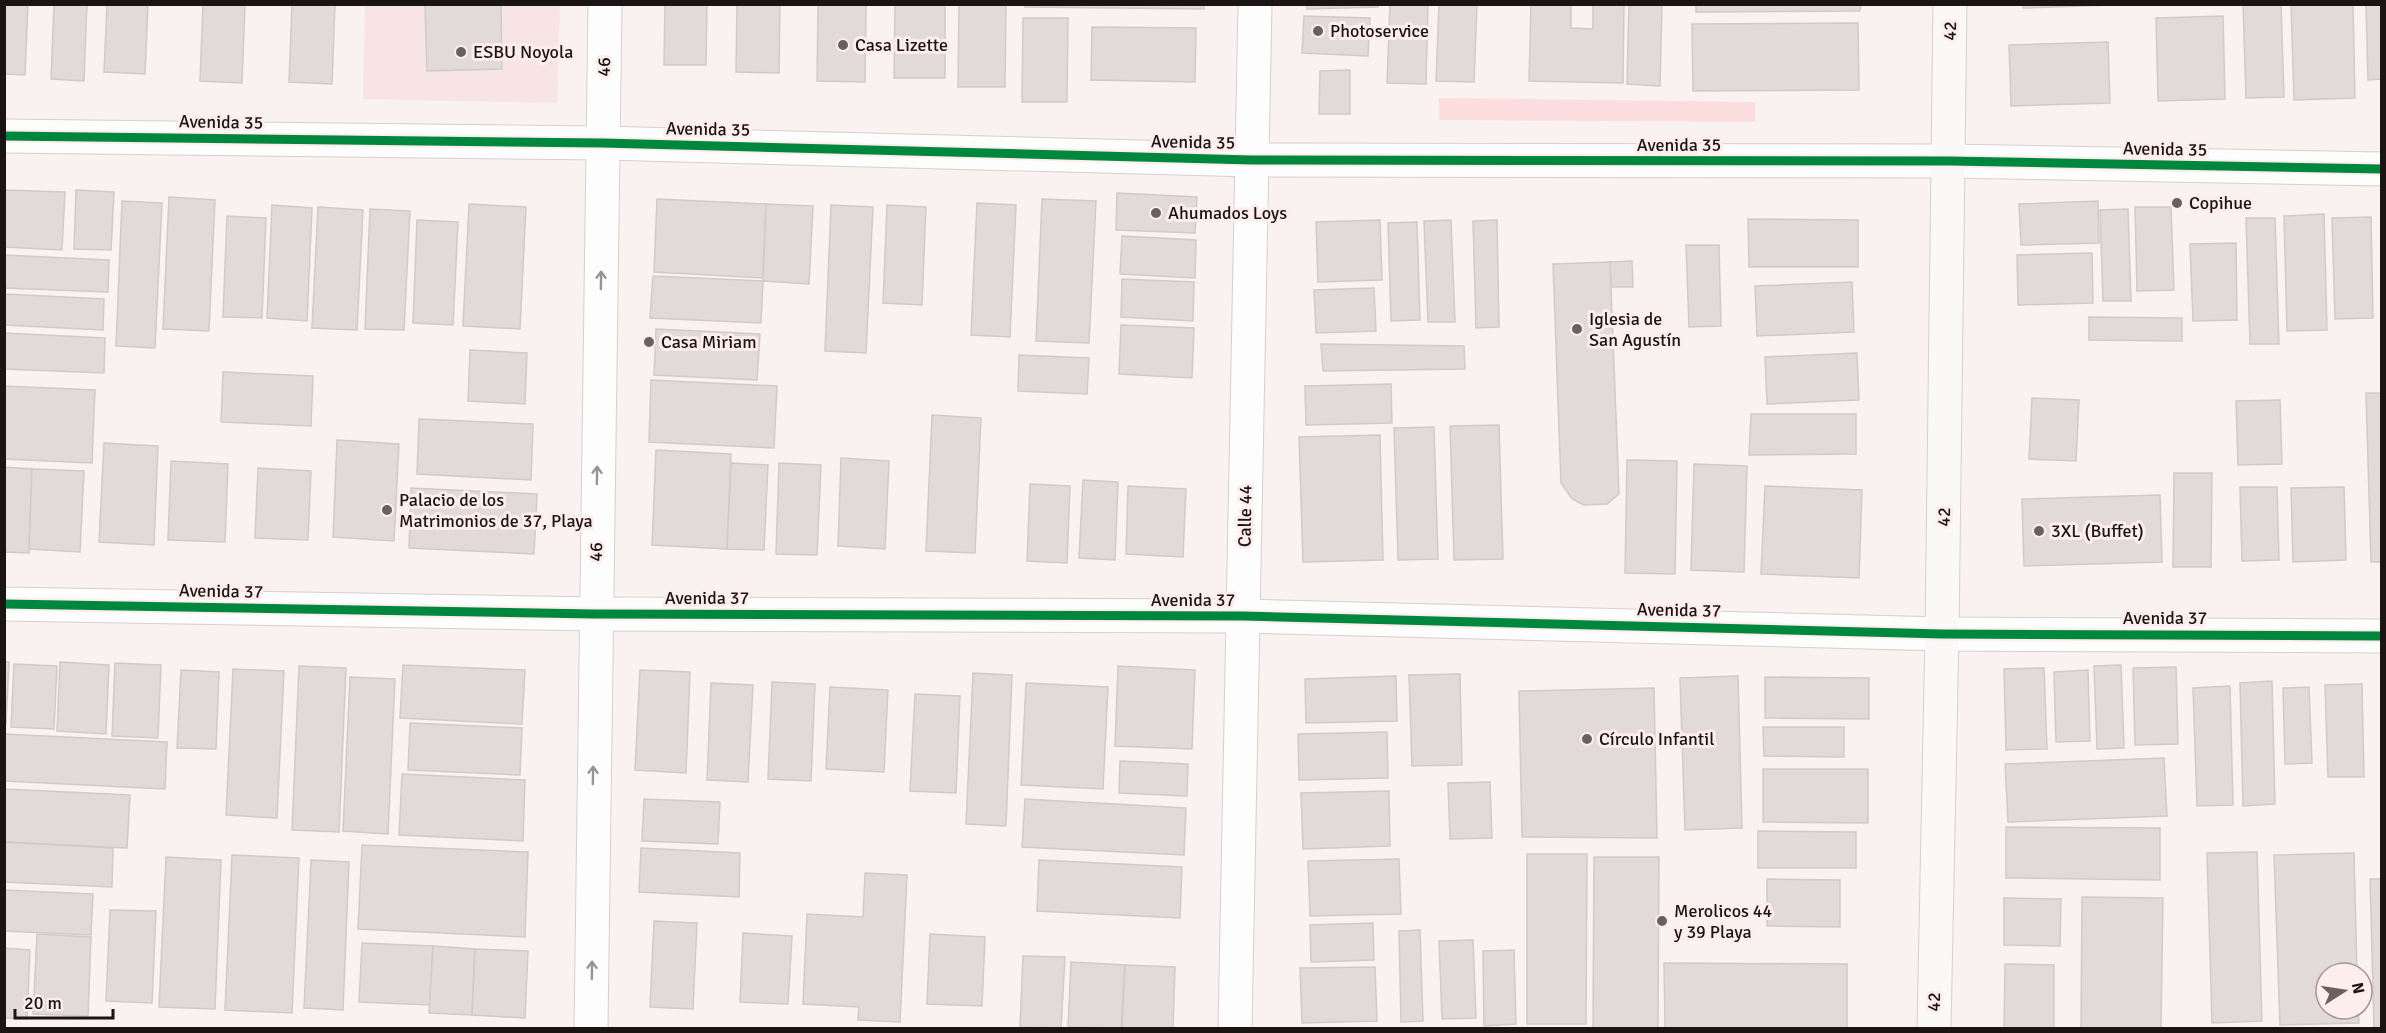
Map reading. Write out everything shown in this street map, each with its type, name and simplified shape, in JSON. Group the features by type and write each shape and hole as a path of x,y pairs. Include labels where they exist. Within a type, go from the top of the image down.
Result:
{"main road":[{"name":"42","path":"1934,1029 1942,633 1950,4"}],"street":[{"name":"46","path":"591,1029 605,4"},
{"name":"Calle 44","path":"1234,1029 1255,4"},
{"name":"Avenida 35","path":"4,136 603,143 1252,160 1948,161 2382,169"},
{"name":"Avenida 37","path":"4,604 595,614 1243,616 1942,633 2382,636"}],"shaded area":[{"name":"ESBU Noyola","path":"365,5 560,5 557,103 363,99"},
{"path":"1439,98 1755,102 1755,122 1439,120"}],"building":[{"path":"4,4 28,4 25,75 4,74"},
{"path":"54,4 87,4 84,81 51,79"},
{"path":"107,4 148,4 145,74 104,72"},
{"path":"203,4 245,4 242,83 200,81"},
{"path":"292,4 335,4 332,84 289,82"},
{"path":"425,4 501,4 502,69 427,71"},
{"path":"665,4 707,4 706,65 664,65"},
{"path":"737,4 780,4 779,73 736,72"},
{"path":"818,4 866,4 865,82 817,81"},
{"path":"895,4 945,4 945,78 894,78"},
{"path":"959,4 1006,4 1005,87 958,87"},
{"path":"1026,4 1204,4 1204,9 1025,7"},
{"path":"1307,4 1378,4 1378,7 1307,9"},
{"path":"1390,4 1428,4 1426,84 1387,83"},
{"path":"1439,4 1477,4 1474,82 1436,81"},
{"path":"1531,4 1571,4 1571,28 1593,29 1593,4 1624,4 1623,83 1529,81"},
{"path":"1629,4 1662,5 1660,86 1627,84"},
{"path":"1696,4 1861,4 1860,11 1696,12"},
{"path":"2023,4 2112,4 2112,5 2023,8"},
{"path":"2243,4 2281,4 2284,97 2246,98"},
{"path":"2291,4 2353,4 2355,98 2294,100"},
{"path":"2366,4 2382,4 2382,79 2368,80"},
{"path":"1304,16 1370,18 1368,56 1302,53"},
{"path":"2223,16 2225,99 2158,101 2156,18"},
{"path":"1023,18 1068,18 1067,102 1022,102"},
{"path":"1858,23 1859,90 1693,91 1692,24"},
{"path":"1092,27 1196,28 1195,82 1091,80"},
{"path":"2108,42 2110,103 2011,106 2009,45"},
{"path":"1350,70 1350,114 1319,114 1320,71"},
{"path":"4,190 65,192 62,250 4,247"},
{"path":"76,190 114,192 111,250 74,249"},
{"name":"Ahumados Loys","path":"1117,193 1197,197 1195,233 1116,230"},
{"path":"169,197 215,200 209,331 163,329"},
{"path":"657,199 766,204 763,278 654,272"},
{"path":"1042,199 1096,201 1089,343 1036,341"},
{"path":"122,201 162,203 155,348 116,346"},
{"path":"2098,201 2099,243 2021,245 2019,204"},
{"path":"977,203 1016,205 1010,337 971,335"},
{"path":"469,204 526,207 520,329 463,326"},
{"path":"766,204 813,206 809,284 763,281"},
{"path":"272,205 312,208 307,321 267,318"},
{"path":"831,205 873,207 866,353 825,351"},
{"path":"887,205 926,207 922,305 883,303"},
{"path":"318,207 363,210 357,330 312,328"},
{"path":"2135,207 2171,207 2174,290 2137,291"},
{"path":"370,209 410,211 404,330 365,329"},
{"path":"2128,209 2131,301 2103,301 2100,210"},
{"path":"2324,214 2327,330 2287,331 2284,216"},
{"path":"227,216 266,218 262,318 223,317"},
{"path":"2371,217 2373,318 2335,319 2332,218"},
{"path":"2246,218 2275,218 2279,344 2250,344"},
{"path":"1748,219 1858,220 1858,267 1749,267"},
{"path":"417,220 458,222 453,325 413,323"},
{"path":"1380,220 1382,280 1318,282 1316,222"},
{"path":"1451,220 1455,322 1428,322 1424,221"},
{"path":"1497,220 1499,327 1476,328 1473,221"},
{"path":"1417,222 1420,320 1391,321 1388,223"},
{"path":"1122,236 1196,240 1195,278 1120,274"},
{"path":"2236,243 2237,320 2193,321 2190,244"},
{"path":"1686,245 1719,245 1721,326 1689,327"},
{"path":"2092,253 2093,303 2018,305 2017,255"},
{"path":"4,255 109,260 108,292 4,288"},
{"path":"1632,261 1633,287 1611,287 1610,262"},
{"path":"1610,262 1619,494 1607,504 1584,505 1572,499 1561,483 1553,264"},
{"path":"653,276 763,281 761,323 650,318"},
{"path":"1122,279 1194,282 1193,321 1121,317"},
{"path":"1852,282 1854,332 1757,336 1755,286"},
{"path":"1374,288 1376,331 1316,333 1314,290"},
{"path":"4,294 104,299 103,330 4,325"},
{"path":"2089,317 2182,318 2182,341 2089,340"},
{"path":"1121,325 1194,328 1192,378 1119,374"},
{"path":"656,329 760,334 757,380 654,375"},
{"path":"4,333 105,338 104,373 4,369"},
{"path":"1321,344 1464,346 1465,369 1323,371"},
{"path":"470,350 527,353 525,404 468,401"},
{"path":"1857,353 1859,400 1767,404 1765,357"},
{"path":"1019,355 1089,358 1087,394 1018,391"},
{"path":"223,372 313,376 311,426 221,422"},
{"path":"651,380 777,386 774,448 649,442"},
{"path":"1391,384 1392,423 1306,425 1305,386"},
{"path":"4,386 95,390 92,463 4,459"},
{"path":"2366,393 2382,393 2382,562 2371,562"},
{"path":"2032,398 2079,400 2076,461 2029,459"},
{"path":"2280,400 2282,464 2238,465 2236,401"},
{"path":"1751,414 1856,414 1856,454 1749,455"},
{"path":"932,415 981,418 975,553 926,551"},
{"path":"419,419 533,424 531,480 417,474"},
{"path":"1499,425 1503,559 1454,560 1450,426"},
{"path":"1434,427 1438,559 1398,560 1394,428"},
{"path":"1380,435 1383,560 1303,562 1299,437"},
{"path":"337,440 399,444 394,541 333,537"},
{"path":"104,443 158,446 154,545 99,542"},
{"path":"656,450 731,454 727,549 652,545"},
{"path":"841,458 889,461 885,549 838,546"},
{"path":"1627,460 1677,461 1675,574 1625,573"},
{"path":"171,461 228,464 225,542 168,540"},
{"path":"731,463 768,465 764,550 727,549"},
{"path":"779,463 821,465 817,555 776,554"},
{"path":"1694,464 1747,466 1744,572 1691,570"},
{"path":"4,467 32,469 29,553 4,552"},
{"path":"258,468 311,471 308,540 255,538"},
{"path":"32,469 84,471 80,552 29,549"},
{"path":"2174,473 2212,473 2211,567 2173,567"},
{"path":"1083,480 1118,482 1115,560 1079,558"},
{"path":"1030,484 1070,486 1067,563 1027,561"},
{"path":"1128,486 1186,489 1183,557 1126,554"},
{"path":"1765,486 1862,490 1859,578 1761,574"},
{"path":"2240,487 2277,487 2279,560 2242,561"},
{"path":"2344,487 2346,560 2293,562 2291,488"},
{"path":"411,488 537,494 534,554 409,548"},
{"path":"2160,495 2162,562 2024,566 2022,499"},
{"path":"4,662 9,662 6,724 4,724"},
{"path":"60,662 109,665 106,734 57,731"},
{"path":"115,663 161,665 158,738 112,736"},
{"path":"14,664 57,666 54,729 11,727"},
{"path":"403,665 525,670 522,724 400,718"},
{"path":"2121,665 2124,748 2097,749 2094,666"},
{"path":"299,666 346,668 339,832 292,830"},
{"path":"1118,666 1195,670 1192,749 1115,746"},
{"path":"2176,667 2178,744 2135,745 2133,668"},
{"path":"2044,668 2047,749 2006,750 2004,669"},
{"path":"233,669 284,671 277,818 226,815"},
{"path":"181,670 219,672 216,749 177,748"},
{"path":"640,670 690,672 686,773 635,770"},
{"path":"2088,670 2090,741 2056,742 2054,672"},
{"path":"973,673 1012,675 1006,826 966,824"},
{"path":"1460,674 1462,765 1412,766 1409,675"},
{"path":"1396,676 1397,721 1306,723 1305,679"},
{"path":"1738,676 1742,828 1685,830 1680,678"},
{"path":"350,677 395,679 388,834 343,831"},
{"path":"1765,677 1869,678 1869,719 1765,718"},
{"path":"2272,681 2275,804 2243,806 2240,683"},
{"path":"772,682 815,684 811,781 768,779"},
{"path":"711,683 753,685 748,782 707,780"},
{"path":"1026,683 1108,687 1103,789 1021,785"},
{"path":"2362,684 2364,777 2328,777 2325,685"},
{"path":"2230,686 2233,805 2197,806 2193,688"},
{"path":"830,687 888,690 884,772 826,769"},
{"path":"2309,687 2312,763 2285,764 2283,688"},
{"name":"Círculo Infantil","path":"1654,688 1657,838 1522,837 1519,691"},
{"path":"915,694 960,696 956,793 910,791"},
{"path":"410,723 522,728 520,775 408,770"},
{"path":"1763,727 1844,727 1844,757 1764,756"},
{"path":"1387,732 1388,778 1299,780 1298,734"},
{"path":"4,734 167,742 165,789 4,781"},
{"path":"2164,758 2167,816 2008,822 2005,764"},
{"path":"1120,761 1188,764 1187,796 1119,793"},
{"path":"1763,769 1868,769 1868,823 1763,822"},
{"path":"402,774 525,780 523,841 399,835"},
{"path":"1490,782 1492,838 1450,839 1448,783"},
{"path":"4,789 130,795 127,848 4,842"},
{"path":"1389,791 1390,846 1303,849 1301,793"},
{"path":"644,799 720,802 718,844 642,841"},
{"path":"1025,799 1186,808 1184,855 1022,847"},
{"path":"2006,827 2160,828 2160,880 2006,878"},
{"path":"1758,831 1856,832 1856,868 1758,868"},
{"path":"4,842 113,848 112,887 4,882"},
{"path":"362,845 528,852 525,937 358,929"},
{"path":"641,848 740,853 739,897 639,892"},
{"path":"2257,852 2262,1021 2212,1023 2207,853"},
{"path":"2354,853 2357,961 2314,961 2314,1021 2359,1021 2359,1023 2280,1025 2274,855"},
{"path":"1527,854 1587,854 1586,1024 1527,1024"},
{"path":"232,855 299,858 292,1013 225,1010"},
{"path":"166,857 221,860 215,1009 159,1007"},
{"path":"1594,857 1659,857 1658,1028 1593,1028"},
{"path":"1399,859 1401,914 1310,916 1308,861"},
{"path":"311,860 349,862 343,1010 304,1008"},
{"path":"1039,860 1182,867 1180,918 1037,911"},
{"path":"865,873 907,875 900,1022 858,1020 859,1007 803,1004 807,914 863,917"},
{"path":"1767,879 1840,880 1840,927 1767,926"},
{"path":"2370,879 2382,879 2382,1028 2374,1028"},
{"path":"4,890 93,894 91,935 4,931"},
{"path":"2082,897 2163,898 2161,1028 2081,1028"},
{"path":"2004,898 2061,899 2060,946 2004,945"},
{"path":"110,910 156,911 152,1003 106,1001"},
{"path":"654,921 697,923 693,1009 650,1007"},
{"path":"1373,923 1374,960 1311,962 1310,925"},
{"path":"1420,930 1423,1021 1401,1022 1399,931"},
{"path":"743,933 792,936 788,1004 740,1002"},
{"path":"37,934 91,937 88,1016 33,1014"},
{"path":"930,934 985,937 982,1006 927,1004"},
{"path":"1473,940 1476,1018 1442,1019 1439,941"},
{"path":"362,943 433,946 430,1005 359,1002"},
{"path":"433,946 475,949 472,1015 429,1013"},
{"path":"4,948 30,950 27,1019 4,1018"},
{"path":"475,949 528,951 525,1018 472,1015"},
{"path":"1514,950 1516,1024 1484,1026 1483,951"},
{"path":"1023,956 1065,957 1061,1028 1020,1027"},
{"path":"1071,962 1125,965 1121,1028 1068,1027"},
{"path":"1664,963 1847,964 1847,1028 1665,1028"},
{"path":"2005,964 2054,965 2054,1028 2004,1028"},
{"path":"1125,965 1175,967 1173,1028 1122,1028"},
{"path":"1375,967 1377,1021 1302,1023 1300,968"}],"cycle path":[{"path":"4,136 603,143 1252,160 1949,161 2382,169"},
{"path":"4,604 595,614 1243,616 1942,634 2382,636"}],"place":[{"name":"Photoservice","path":"1318,31"},
{"name":"Casa Lizette","path":"843,45"},
{"name":"ESBU Noyola","path":"461,52"},
{"name":"Copihue","path":"2177,203"},
{"name":"Ahumados Loys","path":"1156,213"},
{"name":"Iglesia de San Agustín","path":"1577,329"},
{"name":"Casa Miriam","path":"649,342"},
{"name":"Palacio de los Matrimonios de 37, Playa","path":"387,510"},
{"name":"3XL (Buffet)","path":"2039,531"},
{"name":"Círculo Infantil","path":"1587,739"},
{"name":"Merolicos 44 y 39 Playa","path":"1662,921"}]}
